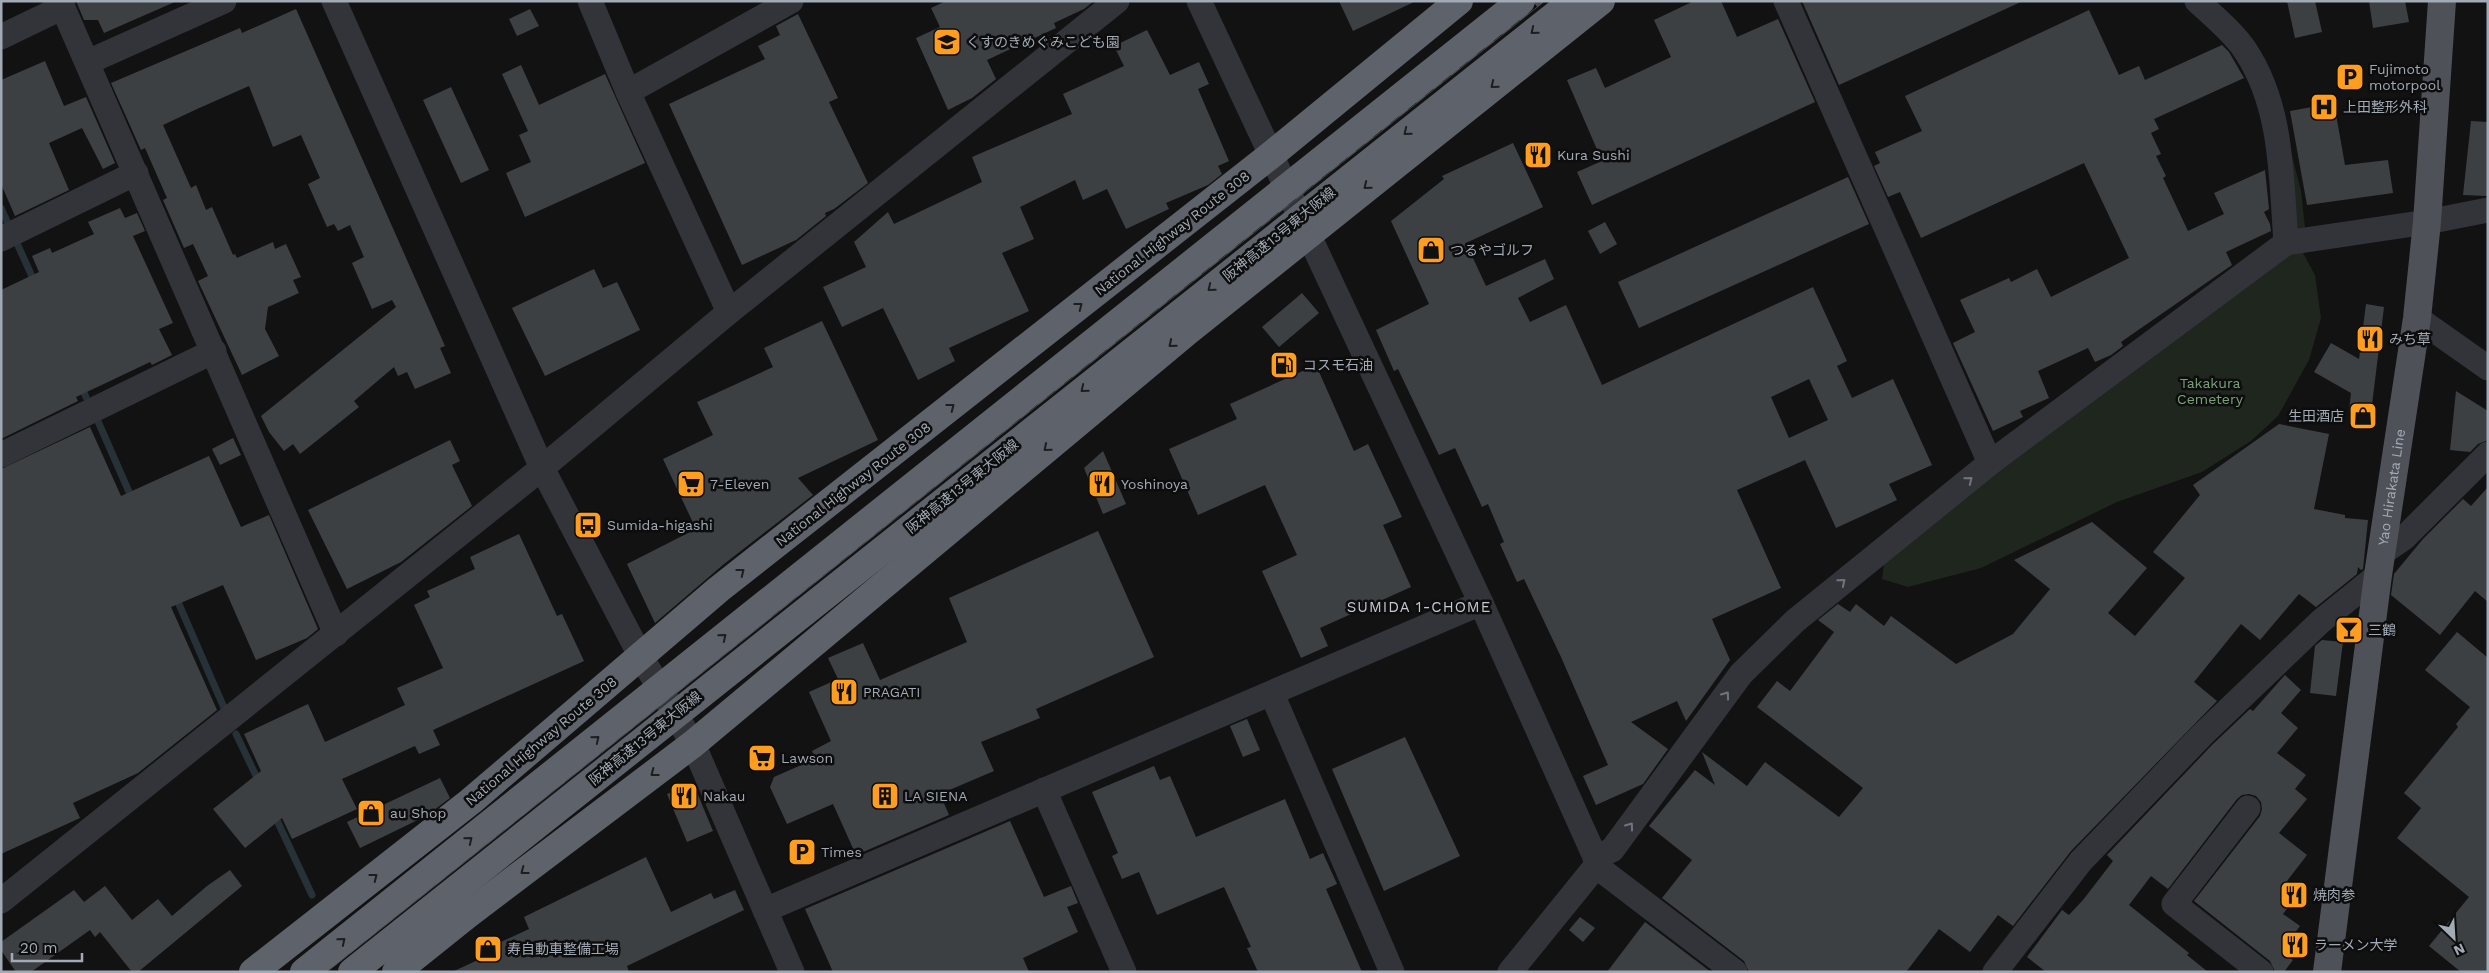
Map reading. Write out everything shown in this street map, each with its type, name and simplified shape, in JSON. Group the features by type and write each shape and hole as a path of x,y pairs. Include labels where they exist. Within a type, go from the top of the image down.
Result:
{"highway":[{"name":"National Highway Route 308","path":"252,972 471,801 719,589 1271,155 1459,1"},
{"path":"304,972 1521,1"},
{"name":"阪神高速13号東大阪線","path":"352,972 1573,1"},
{"path":"396,972 467,914 693,744 1308,233 1601,1"}],"main road":[{"name":"Yao Hirakata Line","path":"2327,972 2380,564 2417,318 2427,222 2442,1"}],"street":[{"path":"88,62 224,1"},
{"path":"334,1 542,468 641,657 693,744 792,972"},
{"path":"590,1 628,92 729,312"},
{"path":"628,92 791,1"},
{"path":"1,901 542,468 729,312 1117,1"},
{"path":"1199,1 1481,603 1595,861 1735,972"},
{"path":"1786,1 1990,463"},
{"path":"2197,1 2245,50 2265,86 2277,128 2286,243"},
{"path":"1,37 62,4 336,634"},
{"path":"9,235 136,173"},
{"path":"1510,972 1595,861 1612,850 1740,674 1795,621 1990,463 2286,243 2427,222 2488,210"},
{"path":"2417,318 2488,368"},
{"path":"1,455 214,351"},
{"path":"1995,972 2081,861 2202,734 2380,564 2488,454"},
{"path":"765,910 1481,603"},
{"path":"1272,694 1392,972"},
{"path":"1044,790 1124,972"},
{"path":"2248,808 2174,904 2261,972"}],"green space":[{"path":"2289,144 2301,191 2305,228 2290,231"},
{"name":"Takakura Cemetery","path":"2294,251 2302,251 2315,275 2321,318 2309,360 2278,416 2251,441 2202,472 2117,502 1981,568 1908,587 1882,579 1885,558 2280,259"}],"building":[{"path":"76,1 177,1 104,33 98,20 84,20"},
{"path":"946,1 1094,1 1084,9 1054,23 1056,28 987,60 996,79 972,98 948,110 916,38 940,27 931,8"},
{"path":"1339,1 1416,1 1353,31"},
{"path":"1694,1 1721,1 1737,37 1778,19 1815,102 1592,205 1577,172 1602,161 1567,80 1596,68 1605,88 1671,57 1654,20"},
{"path":"1802,1 2023,1 1839,85"},
{"path":"2287,1 2315,1 2322,32 2295,38"},
{"path":"2369,1 2405,1 2409,22 2373,28"},
{"path":"296,9 445,346 440,348 451,373 415,389 407,372 398,376 394,367 354,401 359,407 300,454 293,444 284,451 269,432 261,416 396,307 392,300 372,309 352,263 364,257 350,225 338,231 334,224 327,227 308,184 320,178 301,135 273,147 249,86 163,125 191,188 196,185 206,210 212,207 233,255 235,254 237,258 273,242 275,249 286,244 301,277 293,280 299,293 268,307 265,329 279,356 242,375 198,281 208,276 193,244 184,248 163,200 167,198 145,148 141,150 111,83 240,28 242,33"},
{"path":"530,9 539,26 517,36 509,19"},
{"path":"2089,10 2119,75 2139,66 2145,80 2222,45 2229,52 2244,78 2154,119 2159,129 2151,133 2161,154 2156,156 2166,176 2163,178 2188,231 2224,214 2214,193 2265,170 2269,209 2264,212 2271,231 2226,252 2232,265 2121,342 2123,346 2111,355 2095,362 2088,348 2038,371 2049,398 2020,411 2023,417 1993,431 1953,343 1975,332 1960,300 2009,278 2011,282 2037,269 2051,297 2129,258 2084,163 1921,238 1900,192 1888,197 1874,166 1880,163 1875,152 1922,131 1905,96"},
{"path":"798,14 838,98 829,102 868,183 834,209 825,213 826,216 796,240 742,265 669,104 765,59 758,46 780,35 776,26"},
{"path":"1147,30 1170,75 1199,62 1209,84 1198,89 1229,161 1218,166 1222,174 1208,185 1166,203 1169,209 1126,229 1107,189 1083,200 1075,180 1020,207 1034,239 1002,253 1029,311 949,348 955,361 918,380 883,308 842,327 823,287 866,267 854,242 888,212 894,224 982,182 972,157 1072,114 1063,94 1124,66 1114,46"},
{"path":"45,61 64,106 86,97 115,163 103,169 82,128 49,143 69,190 15,216 1,184 1,80"},
{"path":"521,65 539,105 605,74 645,163 525,217 506,173 531,162 519,135 528,131 502,74"},
{"path":"451,87 489,170 461,183 423,100"},
{"path":"2334,103 2345,165 2388,160 2393,193 2307,205 2290,111"},
{"path":"2471,121 2488,122 2487,196 2463,195"},
{"path":"1513,143 1543,207 1466,243 1486,286 1545,259 1554,279 1518,298 1530,322 1566,305 1602,385 1813,287 1847,361 1837,366 1852,398 1893,379 1932,465 1889,484 1897,500 1836,528 1805,460 1737,490 1781,588 1712,619 1730,660 1686,721 1677,701 1631,722 1668,749 1643,784 1596,805 1583,776 1608,765 1561,657 1524,579 1517,582 1500,544 1504,542 1488,504 1482,507 1455,448 1439,455 1398,369 1394,371 1376,330 1429,304 1391,221 1444,179 1442,176","holes":["1809,379 1828,420 1789,438 1771,397"]},
{"path":"1848,177 1869,224 1639,328 1618,282"},
{"path":"120,208 125,218 137,213 145,231 133,236 173,323 159,329 172,355 152,365 150,362 76,397 78,401 1,439 1,290 39,272 32,256 50,248 52,253 94,234 88,222"},
{"path":"1605,222 1617,244 1600,254 1588,231"},
{"path":"594,269 603,288 617,282 640,330 545,376 512,308"},
{"path":"1302,293 1319,313 1279,347 1262,327"},
{"path":"2366,304 2384,307 2371,413 2349,411 2351,393 2314,372 2331,343 2359,359"},
{"path":"822,321 878,440 798,478 813,495 724,564 655,623 627,564 696,529 663,459 713,435 697,402 773,367 764,348"},
{"path":"1316,365 1354,451 1368,444 1402,517 1383,525 1411,587 1320,628 1328,646 1301,658 1262,571 1297,555 1265,485 1198,515 1169,449 1237,419 1230,404"},
{"path":"2456,391 2488,411 2488,440 2478,444 2470,452 2450,450"},
{"path":"2279,424 2329,434 2314,509 2345,515 2345,518 2368,520 2363,569 2361,570 2358,567 2357,574 2316,607 2299,594 2260,640 2241,624 2194,682 2217,701 2071,851 2013,926 1998,915 1970,952 1939,929 1906,972 1749,972 1744,961 1662,898 1692,860 1649,826 1695,770 1715,785 1702,752 1747,786 1765,762 1839,817 1863,788 1757,707 1777,681 1790,691 1834,632 1818,620 1838,604 1850,612 1856,604 1884,626 1891,616 1956,664 2013,634 2050,589 2014,560 2092,522 2147,568 2108,613 2135,636 2185,578 2153,552 2200,495 2193,485"},
{"path":"90,427 121,496 209,456 241,527 269,515 318,629 307,638 256,660 223,585 171,607 217,710 138,773 73,803 80,818 1,854 1,469"},
{"path":"233,438 241,455 220,465 212,449"},
{"path":"450,440 460,461 452,465 472,506 401,562 347,589 308,510"},
{"path":"1103,451 1126,504 1103,514 1084,468"},
{"path":"2488,487 2488,602 2475,591 2440,635 2391,595 2394,574 2423,539 2463,499 2471,506"},
{"path":"1098,531 1154,657 1036,709 1040,718 981,742 994,771 940,794 949,815 856,855 833,804 787,824 770,787 774,777 815,759 812,751 831,741 809,692 838,679 828,658 863,643 880,680 967,642 949,598"},
{"path":"519,534 557,616 562,614 584,661 433,730 440,745 419,754 415,746 342,779 357,809 292,839 282,818 245,848 213,809 261,771 244,734 308,704 325,742 405,705 397,688 443,668 414,605 430,597 427,591 475,569 470,557"},
{"path":"2348,618 2345,630 2339,625"},
{"path":"2457,632 2488,658 2488,972 2461,972 2429,946 2469,897 2397,838 2421,808 2404,793 2458,727 2456,724 2470,707 2425,670"},
{"path":"2322,640 2343,642 2336,696 2310,693 2315,646"},
{"path":"2285,675 2301,690 2281,713 2298,728 2277,753 2306,775 2295,789 2307,799 2279,833 2307,855 2287,881 2300,891 2283,914 2300,926 2290,939 2293,941 2285,954 2293,960 2284,972 2275,972 2270,961 2194,901 2260,816 2261,802 2256,796 2249,794 2242,795 2237,799 2168,889 2151,876 2129,905 2189,953 2187,955 2208,972 2046,972 2027,957 2062,910 2069,915 2083,900 2113,861 2107,855 2212,745 2250,709 2253,711"},
{"path":"1247,719 1260,750 1243,757 1230,726"},
{"path":"1405,737 1460,856 1384,891 1332,769"},
{"path":"1154,766 1160,780 1170,776 1196,837 1285,799 1310,859 1323,853 1337,884 1326,889 1362,972 1258,972 1247,948 1251,947 1224,887 1157,915 1139,872 1122,879 1112,856 1118,853 1092,792"},
{"path":"440,778 450,798 426,816 360,848 347,822"},
{"path":"693,783 713,831 687,842 667,794"},
{"path":"1010,821 1044,897 1071,886 1078,903 1067,907 1078,932 1023,958 1029,972 833,972 805,909"},
{"path":"646,857 671,912 711,893 714,899 735,890 744,910 627,966 629,972 452,972 480,959 477,953 529,929 524,917"},
{"path":"230,870 242,886 138,972 132,972 100,932 95,937 90,930 31,972 16,972 1,950 1,942 74,890 84,902 105,886 132,920 158,899 172,916 207,886"},
{"path":"1580,917 1595,928 1583,942 1569,930"},
{"path":"1645,922 1711,972 1607,972"}],"waterway":[{"path":"1,208 35,283"},
{"path":"81,386 86,397"},
{"path":"97,419 133,501"},
{"path":"175,595 225,710"},
{"path":"236,734 260,784"},
{"path":"274,814 312,895"}],"railway":[{"path":"323,972 1541,1"},
{"path":"346,972 694,688 1571,1"}],"place":[{"name":"くすのきめぐみこども園","path":"947,42"},
{"name":"Fujimoto motorpool","path":"2350,77"},
{"name":"上田整形外科","path":"2324,107"},
{"name":"Kura Sushi","path":"1538,155"},
{"name":"つるやゴルフ","path":"1431,250"},
{"name":"みち草","path":"2370,339"},
{"name":"コスモ石油","path":"1284,365"},
{"name":"生田酒店","path":"2363,416"},
{"name":"7-Eleven","path":"691,484"},
{"name":"Yoshinoya","path":"1102,484"},
{"name":"Sumida-higashi","path":"588,525"},
{"name":"三鶴","path":"2349,630"},
{"name":"PRAGATI","path":"844,692"},
{"name":"Lawson","path":"762,758"},
{"name":"Nakau","path":"684,796"},
{"name":"LA SIENA","path":"885,796"},
{"name":"au Shop","path":"371,813"},
{"name":"Times","path":"802,852"},
{"name":"焼肉参","path":"2294,895"},
{"name":"ラーメン大学","path":"2295,945"},
{"name":"寿自動車整備工場","path":"488,949"}],"district":[{"name":"SUMIDA 1-CHOME","path":"1419,607"}]}
